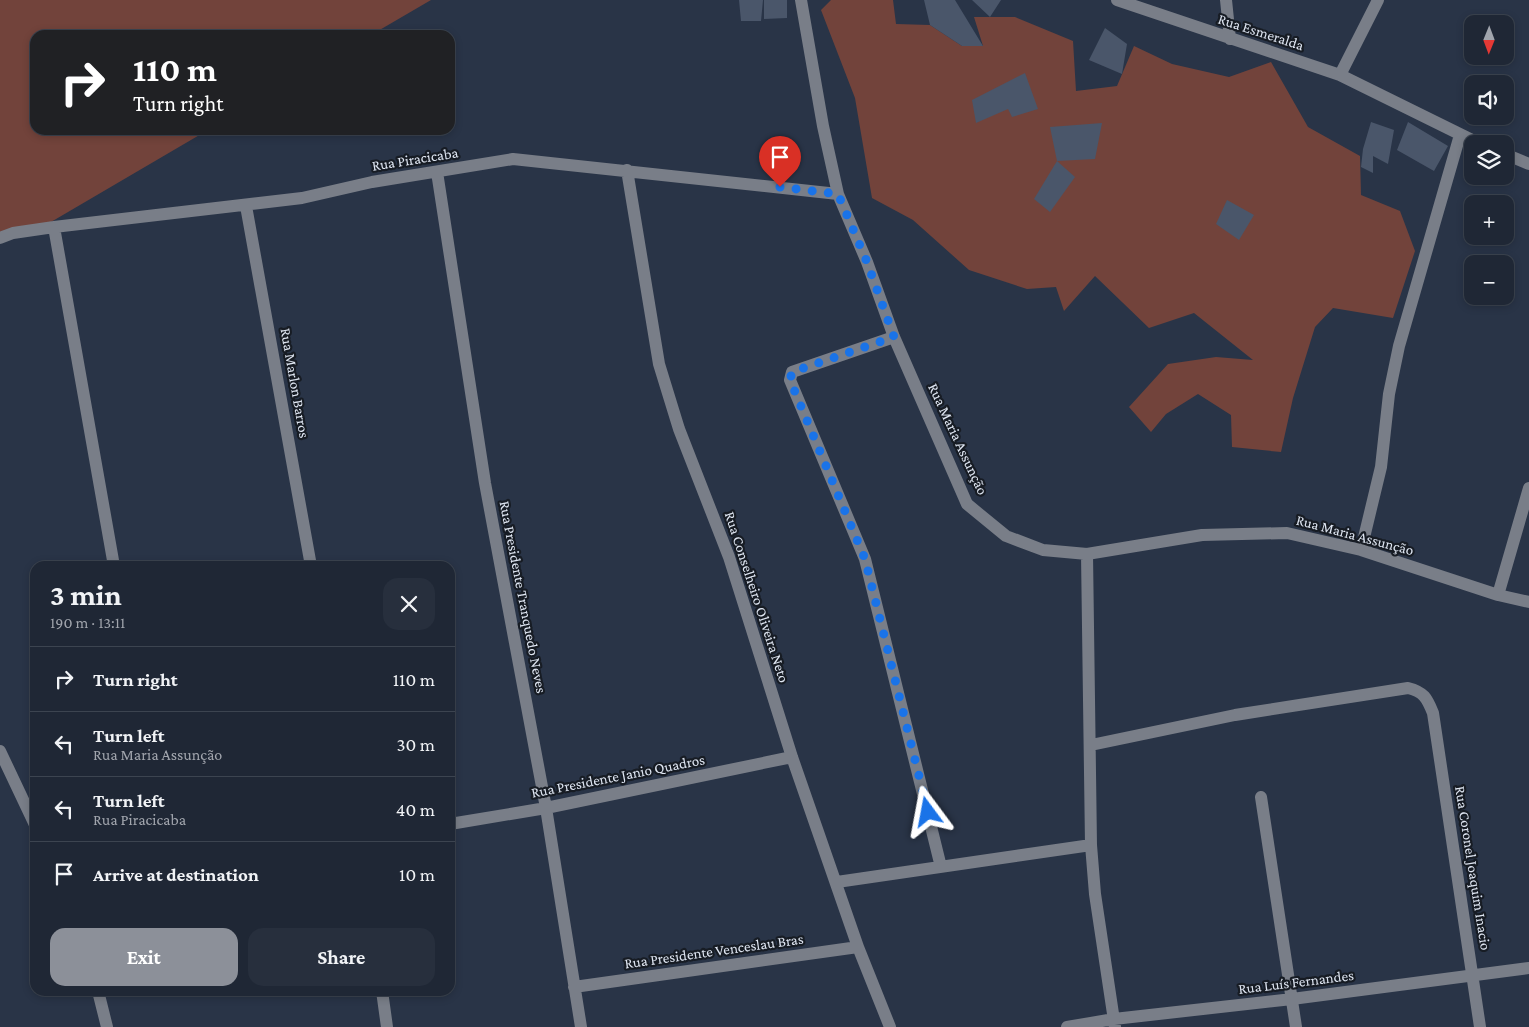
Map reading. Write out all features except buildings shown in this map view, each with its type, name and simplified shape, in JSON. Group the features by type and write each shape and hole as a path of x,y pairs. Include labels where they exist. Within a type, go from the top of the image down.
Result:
{"street":[{"name":"Rua Maria Assunção","path":"801,0 823,126 838,194 867,262 894,337 967,504 1006,536 1043,550 1087,554 1202,535 1287,533 1361,550 1498,595 1529,602"},
{"name":"Rua Esmeralda","path":"1117,0 1340,74 1464,137"},
{"path":"1226,0 1230,39"},
{"path":"1340,74 1378,0"},
{"path":"1361,550 1380,467 1389,394 1399,346 1460,135"},
{"path":"1514,158 1529,164"},
{"name":"Rua Piracicaba","path":"0,238 13,233 54,226 168,212 246,206 302,198 372,182 512,159 838,194"},
{"name":"Rua Conselheiro Oliveira Neto","path":"627,170 659,364 679,429 730,557 792,757 858,947 890,1027"},
{"name":"Rua Presidente Tranquedo Neves","path":"437,172 485,483 546,808 581,1027"},
{"name":"Rua Marlon Barros","path":"246,206 310,561"},
{"path":"54,226 113,561"},
{"path":"894,337 792,372 790,380 865,559 942,867"},
{"path":"1498,595 1529,488"},
{"path":"1087,554 1091,845 1095,894 1114,1023"},
{"name":"Rua Coronel Joaquim Inacio","path":"1091,745 1235,715 1408,688 1419,691 1427,696 1433,713 1474,975 1480,1027"},
{"path":"0,751 30,814"},
{"name":"Rua Presidente Janio Quadros","path":"455,823 546,808 792,757"},
{"path":"1261,797 1296,1027"},
{"path":"837,882 1091,845"},
{"name":"Rua Presidente Venceslau Bras","path":"574,987 858,947"},
{"name":"Rua Luís Fernandes","path":"1067,1027 1114,1023 1529,968"},
{"path":"99,996 107,1027"},
{"path":"383,996 387,1027"}],"shaded area":[{"path":"0,0 431,0 380,30 30,30 30,135 199,135 39,229 0,242"},
{"path":"831,0 893,0 896,24 930,25 962,46 983,46 974,17 1015,17 1073,41 1076,91 1117,86 1134,46 1172,64 1229,77 1271,62 1308,127 1360,156 1361,195 1400,211 1415,251 1393,318 1333,308 1315,327 1293,398 1281,452 1232,447 1231,415 1198,394 1166,414 1151,432 1129,407 1168,364 1216,357 1253,360 1194,313 1149,328 1095,276 1064,311 1056,287 1027,289 969,270 913,220 872,198 855,98 821,10"}],"route":[{"path":"780,187 838,194 867,262 894,337 792,372 790,380 865,559 889,647 928,812"}]}
